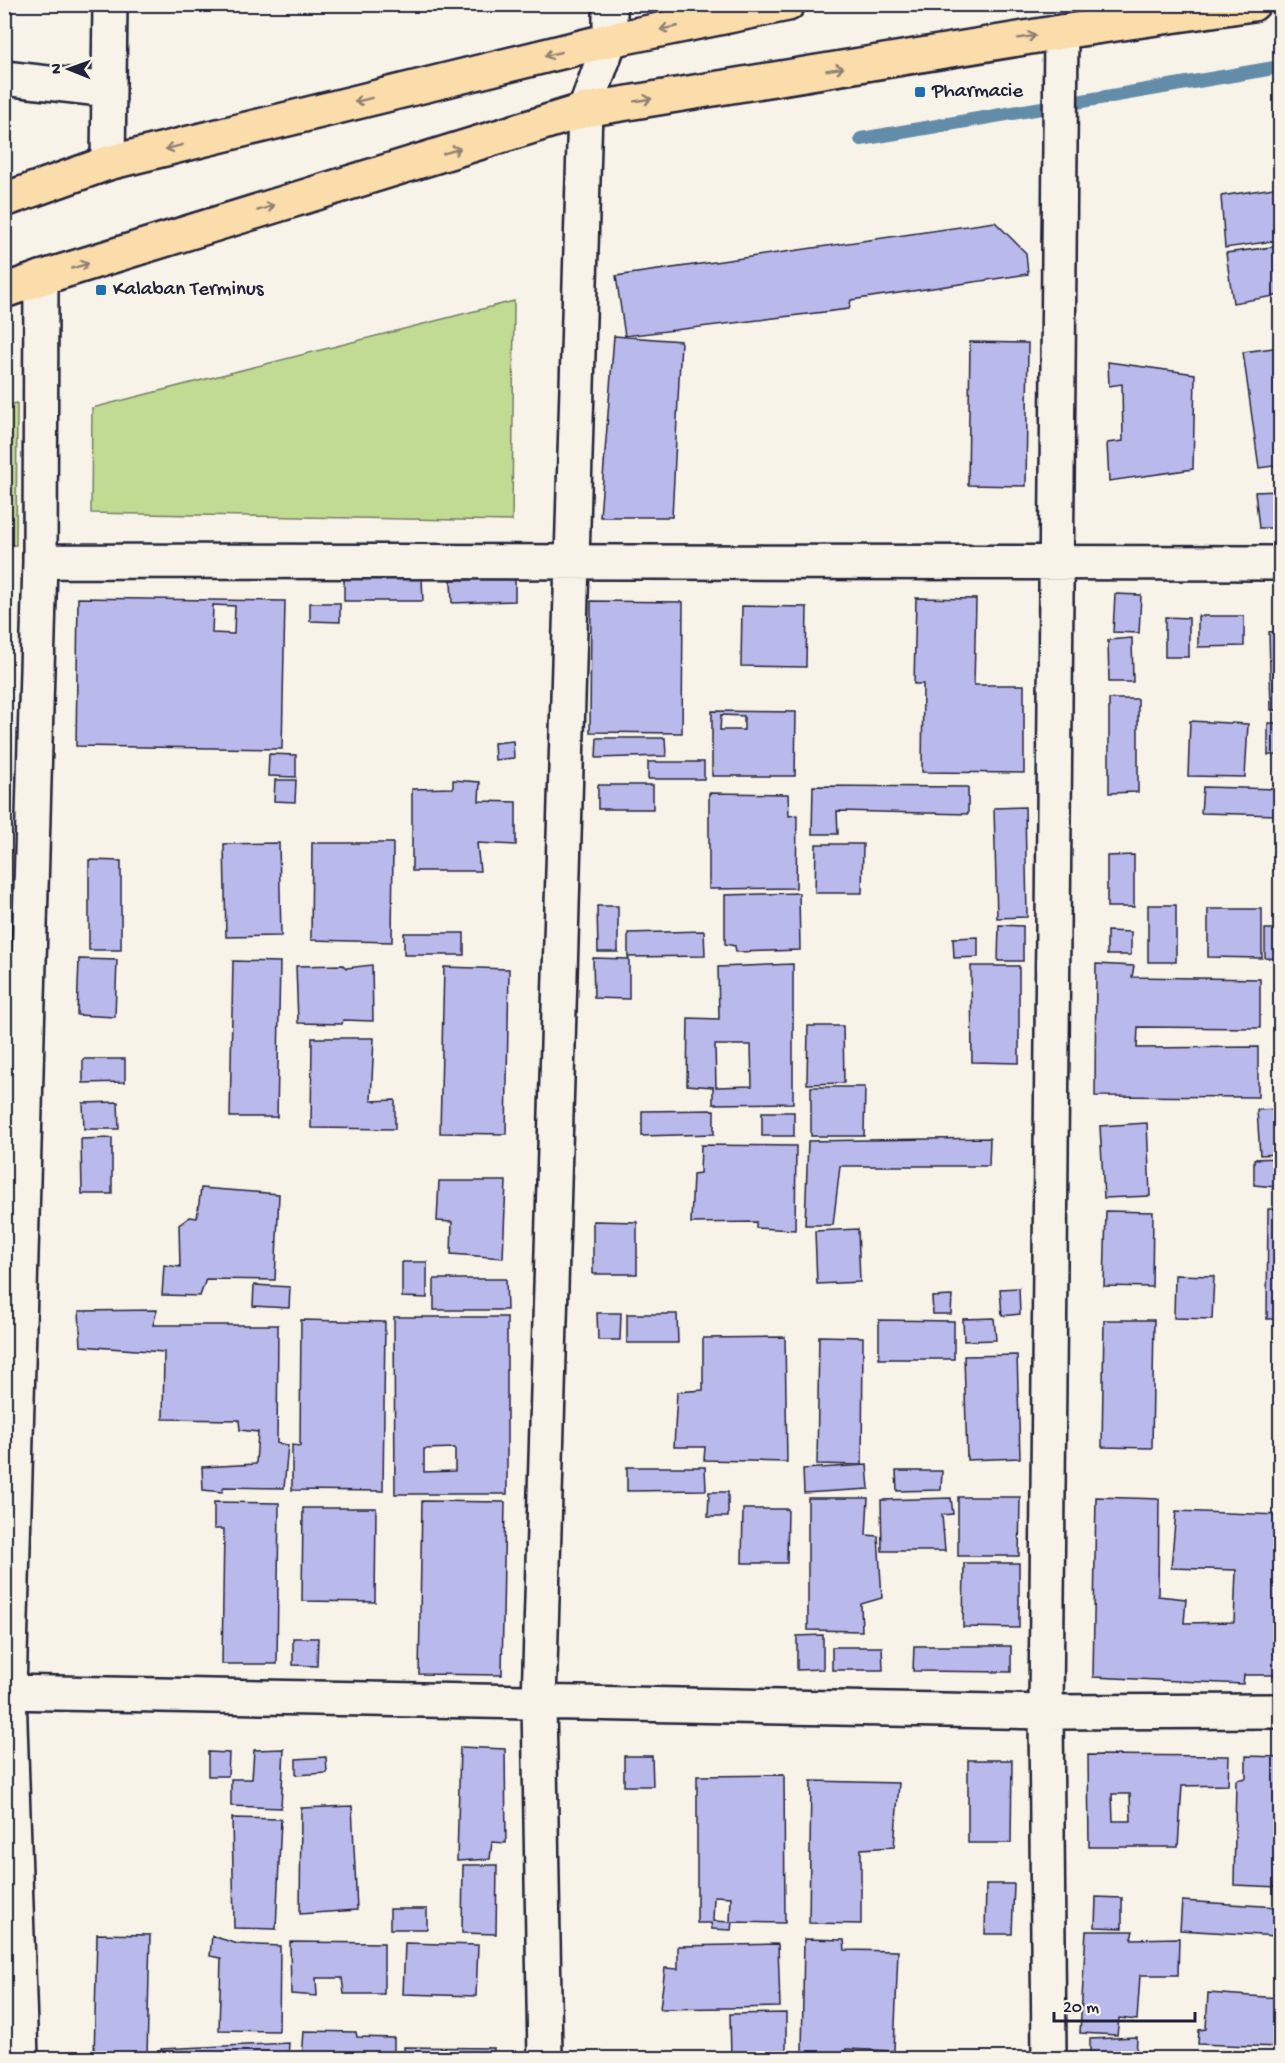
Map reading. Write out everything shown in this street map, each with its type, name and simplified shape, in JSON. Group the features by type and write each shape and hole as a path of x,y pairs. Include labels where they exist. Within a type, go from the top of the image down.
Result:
{"highway":[{"path":"4,200 108,163 609,40 788,4"},
{"path":"4,291 585,110 1061,32 1253,4"}],"street":[{"path":"108,163 110,4"},
{"path":"545,2058 539,1702 585,110 609,40 610,4"},
{"path":"1049,2058 1046,1713 1061,32"},
{"path":"4,78 109,90"},
{"path":"21,2058 7,1692 40,561 41,278"},
{"path":"40,561 1281,563"},
{"path":"7,1692 1046,1713 1281,1711"}],"green space":[{"path":"514,301 512,521 91,513 92,408"},
{"path":"17,403 16,545 5,545 5,406"}],"building":[{"path":"1280,187 1280,240 1225,248 1221,196"},
{"path":"995,222 1026,253 1028,274 851,300 849,309 625,336 616,276"},
{"path":"1280,246 1280,295 1233,303 1226,253"},
{"path":"614,336 681,341 672,517 600,517"},
{"path":"970,342 1028,343 1026,486 968,485"},
{"path":"1280,347 1280,465 1259,468 1243,352"},
{"path":"1108,362 1195,374 1193,469 1109,481 1107,443 1123,441 1122,384 1109,386"},
{"path":"1280,491 1280,528 1259,528 1255,492"},
{"path":"422,578 423,601 344,601 344,579"},
{"path":"515,578 515,601 452,603 451,580"},
{"path":"1115,594 1141,595 1139,633 1113,632"},
{"path":"78,598 285,601 282,749 76,746","holes":["213,605 235,606 234,634 212,633"]},
{"path":"916,598 976,599 974,685 1024,685 1024,773 922,772 923,684 914,684"},
{"path":"591,601 683,602 682,733 590,732"},
{"path":"310,603 340,603 340,622 310,621"},
{"path":"742,606 807,607 806,667 741,666"},
{"path":"1198,616 1244,616 1244,646 1198,647"},
{"path":"1165,617 1189,618 1189,657 1165,657"},
{"path":"1280,631 1280,710 1271,710 1269,632"},
{"path":"1132,638 1133,682 1109,682 1108,640"},
{"path":"1109,699 1138,699 1138,792 1109,793"},
{"path":"712,711 796,712 795,776 712,776","holes":["721,715 744,716 744,730 720,730"]},
{"path":"1190,721 1248,724 1245,777 1188,776"},
{"path":"1268,723 1280,723 1280,755 1268,755"},
{"path":"597,738 665,738 666,756 596,758"},
{"path":"513,741 514,758 495,760 494,743"},
{"path":"269,754 296,755 296,777 268,776"},
{"path":"648,762 704,762 704,779 648,779"},
{"path":"275,780 296,780 295,802 274,801"},
{"path":"453,780 480,782 479,801 516,802 516,845 477,843 480,871 412,871 412,789 453,788"},
{"path":"598,785 653,785 653,809 598,809"},
{"path":"813,786 968,787 968,814 837,811 838,834 812,834"},
{"path":"1203,787 1280,789 1280,815 1201,813"},
{"path":"709,793 788,794 789,816 797,815 796,888 709,889"},
{"path":"1025,807 1027,917 997,918 994,808"},
{"path":"279,843 281,936 226,937 224,844"},
{"path":"312,843 393,843 392,942 311,940"},
{"path":"816,844 863,844 862,893 815,893"},
{"path":"1134,855 1134,907 1107,907 1107,856"},
{"path":"89,860 121,861 121,950 89,950"},
{"path":"799,893 800,950 736,952 735,946 725,944 725,895"},
{"path":"1148,905 1176,905 1176,962 1148,962"},
{"path":"597,906 618,906 618,952 598,952"},
{"path":"1208,909 1262,909 1262,958 1208,957"},
{"path":"999,925 1023,926 1023,961 998,961"},
{"path":"1265,929 1280,929 1280,959 1265,958"},
{"path":"704,931 705,956 628,957 628,933"},
{"path":"1107,931 1131,932 1131,955 1107,955"},
{"path":"404,933 464,933 464,955 404,955"},
{"path":"978,937 978,957 954,958 953,938"},
{"path":"593,958 629,959 629,999 594,998"},
{"path":"79,959 117,960 115,1017 77,1015"},
{"path":"233,961 280,962 277,1117 230,1117"},
{"path":"793,964 793,1103 713,1104 713,1087 687,1085 688,1018 719,1019 718,967","holes":["715,1045 751,1045 752,1086 716,1087"]},
{"path":"1096,964 1134,966 1132,977 1260,979 1260,1028 1138,1027 1137,1048 1258,1047 1258,1097 1095,1096"},
{"path":"343,965 346,968 372,965 373,1021 343,1020 342,1024 298,1023 296,966"},
{"path":"971,966 1019,966 1019,1063 972,1062"},
{"path":"444,967 509,969 506,1134 440,1133"},
{"path":"1280,982 1280,1101 1276,1101"},
{"path":"808,1026 843,1026 844,1083 807,1084"},
{"path":"312,1038 374,1038 371,1101 395,1100 395,1129 311,1128"},
{"path":"83,1059 125,1059 125,1082 83,1083"},
{"path":"811,1087 865,1087 864,1136 811,1136"},
{"path":"118,1102 119,1129 84,1129 83,1103"},
{"path":"1280,1109 1280,1154 1260,1155 1257,1110"},
{"path":"714,1110 714,1134 642,1136 642,1111"},
{"path":"762,1112 794,1112 794,1136 762,1136"},
{"path":"1147,1123 1150,1196 1104,1198 1100,1126"},
{"path":"112,1138 112,1194 82,1194 81,1139"},
{"path":"990,1138 989,1166 840,1166 833,1225 805,1225 808,1141"},
{"path":"701,1145 796,1146 795,1230 756,1228 756,1222 691,1223 693,1174 700,1173"},
{"path":"1280,1158 1280,1206 1276,1206 1276,1187 1254,1185 1254,1159"},
{"path":"439,1181 506,1181 503,1258 451,1254 452,1222 437,1221"},
{"path":"201,1188 279,1194 275,1280 206,1279 200,1296 162,1295 164,1265 180,1267 179,1225 190,1217 197,1218"},
{"path":"1268,1209 1280,1209 1280,1319 1267,1319"},
{"path":"1106,1211 1153,1212 1152,1287 1104,1286"},
{"path":"593,1221 637,1222 637,1274 593,1274"},
{"path":"858,1229 860,1282 817,1284 815,1231"},
{"path":"402,1262 427,1262 427,1298 402,1297"},
{"path":"1175,1275 1214,1276 1212,1319 1174,1318"},
{"path":"434,1279 506,1279 507,1310 434,1310"},
{"path":"254,1285 290,1287 289,1308 253,1306"},
{"path":"1019,1288 1020,1314 1002,1316 1000,1289"},
{"path":"952,1296 951,1314 933,1314 932,1297"},
{"path":"157,1310 153,1325 278,1325 277,1443 288,1445 284,1488 224,1487 222,1492 203,1490 202,1467 256,1464 258,1432 240,1430 239,1420 163,1419 164,1352 81,1346 79,1311"},
{"path":"597,1313 621,1313 620,1340 598,1340"},
{"path":"627,1314 677,1314 678,1343 627,1343"},
{"path":"394,1317 507,1317 507,1494 395,1494","holes":["455,1448 455,1471 424,1472 424,1449"]},
{"path":"994,1318 996,1340 964,1341 963,1319"},
{"path":"301,1320 385,1322 383,1491 292,1490 292,1445 300,1446"},
{"path":"879,1320 954,1321 954,1359 879,1359"},
{"path":"1104,1320 1154,1320 1152,1448 1102,1447"},
{"path":"819,1336 863,1337 862,1465 817,1464"},
{"path":"785,1337 787,1462 704,1460 705,1447 674,1447 677,1392 703,1390 703,1338"},
{"path":"1017,1355 1020,1458 967,1460 964,1356"},
{"path":"867,1465 869,1489 804,1493 803,1469"},
{"path":"627,1467 705,1467 706,1490 627,1491"},
{"path":"896,1471 942,1471 941,1490 897,1491"},
{"path":"709,1492 728,1492 728,1517 708,1517"},
{"path":"958,1497 1020,1497 1019,1556 958,1556"},
{"path":"1096,1497 1159,1499 1158,1596 1186,1599 1184,1623 1234,1622 1236,1570 1171,1568 1176,1511 1280,1515 1280,1675 1244,1675 1243,1684 1093,1677"},
{"path":"808,1498 868,1498 866,1535 878,1536 882,1598 861,1604 862,1631 808,1630"},
{"path":"951,1498 953,1514 942,1515 945,1551 882,1551 881,1500"},
{"path":"422,1501 505,1502 502,1675 419,1674"},
{"path":"214,1502 279,1503 277,1664 222,1664 224,1529 214,1529"},
{"path":"303,1508 376,1508 375,1602 302,1601"},
{"path":"743,1509 788,1509 787,1563 742,1563"},
{"path":"964,1563 1019,1563 1019,1628 963,1627"},
{"path":"823,1635 823,1669 797,1670 797,1636"},
{"path":"293,1638 318,1638 317,1666 293,1665"},
{"path":"914,1646 1011,1646 1011,1672 913,1671"},
{"path":"832,1647 882,1647 883,1670 832,1670"},
{"path":"460,1747 505,1749 506,1843 492,1842 490,1859 457,1861"},
{"path":"284,1749 281,1808 231,1806 231,1779 252,1779 254,1750"},
{"path":"208,1752 229,1753 228,1776 208,1776"},
{"path":"1088,1755 1229,1756 1228,1785 1182,1786 1178,1847 1089,1847","holes":["1112,1794 1130,1794 1131,1821 1113,1821"]},
{"path":"624,1756 652,1756 653,1786 624,1786"},
{"path":"1246,1756 1280,1757 1280,1887 1234,1885 1236,1780 1246,1778"},
{"path":"326,1757 327,1773 296,1775 296,1759"},
{"path":"968,1760 1012,1760 1011,1843 968,1843"},
{"path":"784,1775 785,1923 732,1922 731,1930 712,1929 711,1923 697,1923 697,1776","holes":["714,1896 731,1897 730,1922 713,1921"]},
{"path":"811,1781 899,1783 894,1847 861,1849 861,1924 809,1923"},
{"path":"352,1806 357,1910 300,1914 301,1808"},
{"path":"232,1818 281,1819 276,1929 234,1928"},
{"path":"463,1865 497,1865 496,1934 462,1933"},
{"path":"986,1884 1014,1884 1012,1934 985,1934"},
{"path":"1096,1897 1122,1898 1122,1928 1095,1927"},
{"path":"1182,1901 1278,1907 1277,1936 1180,1930"},
{"path":"390,1909 427,1909 427,1929 390,1929"},
{"path":"1086,1931 1133,1931 1131,1939 1179,1938 1178,1975 1140,1975 1137,2020 1119,2018 1117,2035 1080,2033"},
{"path":"97,1934 150,1935 147,2056 94,2058"},
{"path":"212,1936 238,1944 280,1946 279,2031 219,2030 221,1958 210,1956"},
{"path":"804,1939 844,1940 845,1950 898,1951 894,2051 846,2049 844,2054 802,2054"},
{"path":"290,1942 384,1943 384,1994 344,1994 342,1978 316,1978 317,1996 291,1994"},
{"path":"405,1943 478,1945 476,1996 403,1994"},
{"path":"778,1944 780,2007 660,2009 665,1968 678,1969 678,1946"},
{"path":"1208,1993 1280,1998 1280,2047 1198,2044 1199,2030 1206,2029"},
{"path":"786,2013 786,2058 731,2058 730,2014"},
{"path":"304,2031 356,2032 357,2037 394,2038 394,2058 302,2058"},
{"path":"1137,2037 1136,2058 1090,2058 1090,2039"},
{"path":"289,2043 288,2058 162,2058 161,2049"},
{"path":"404,2047 494,2048 494,2058 404,2058"}],"waterway":[{"path":"861,139 1280,67"}],"place":[{"name":"Pharmacie","path":"920,92"},
{"name":"Kalaban Terminus","path":"101,290"}]}
